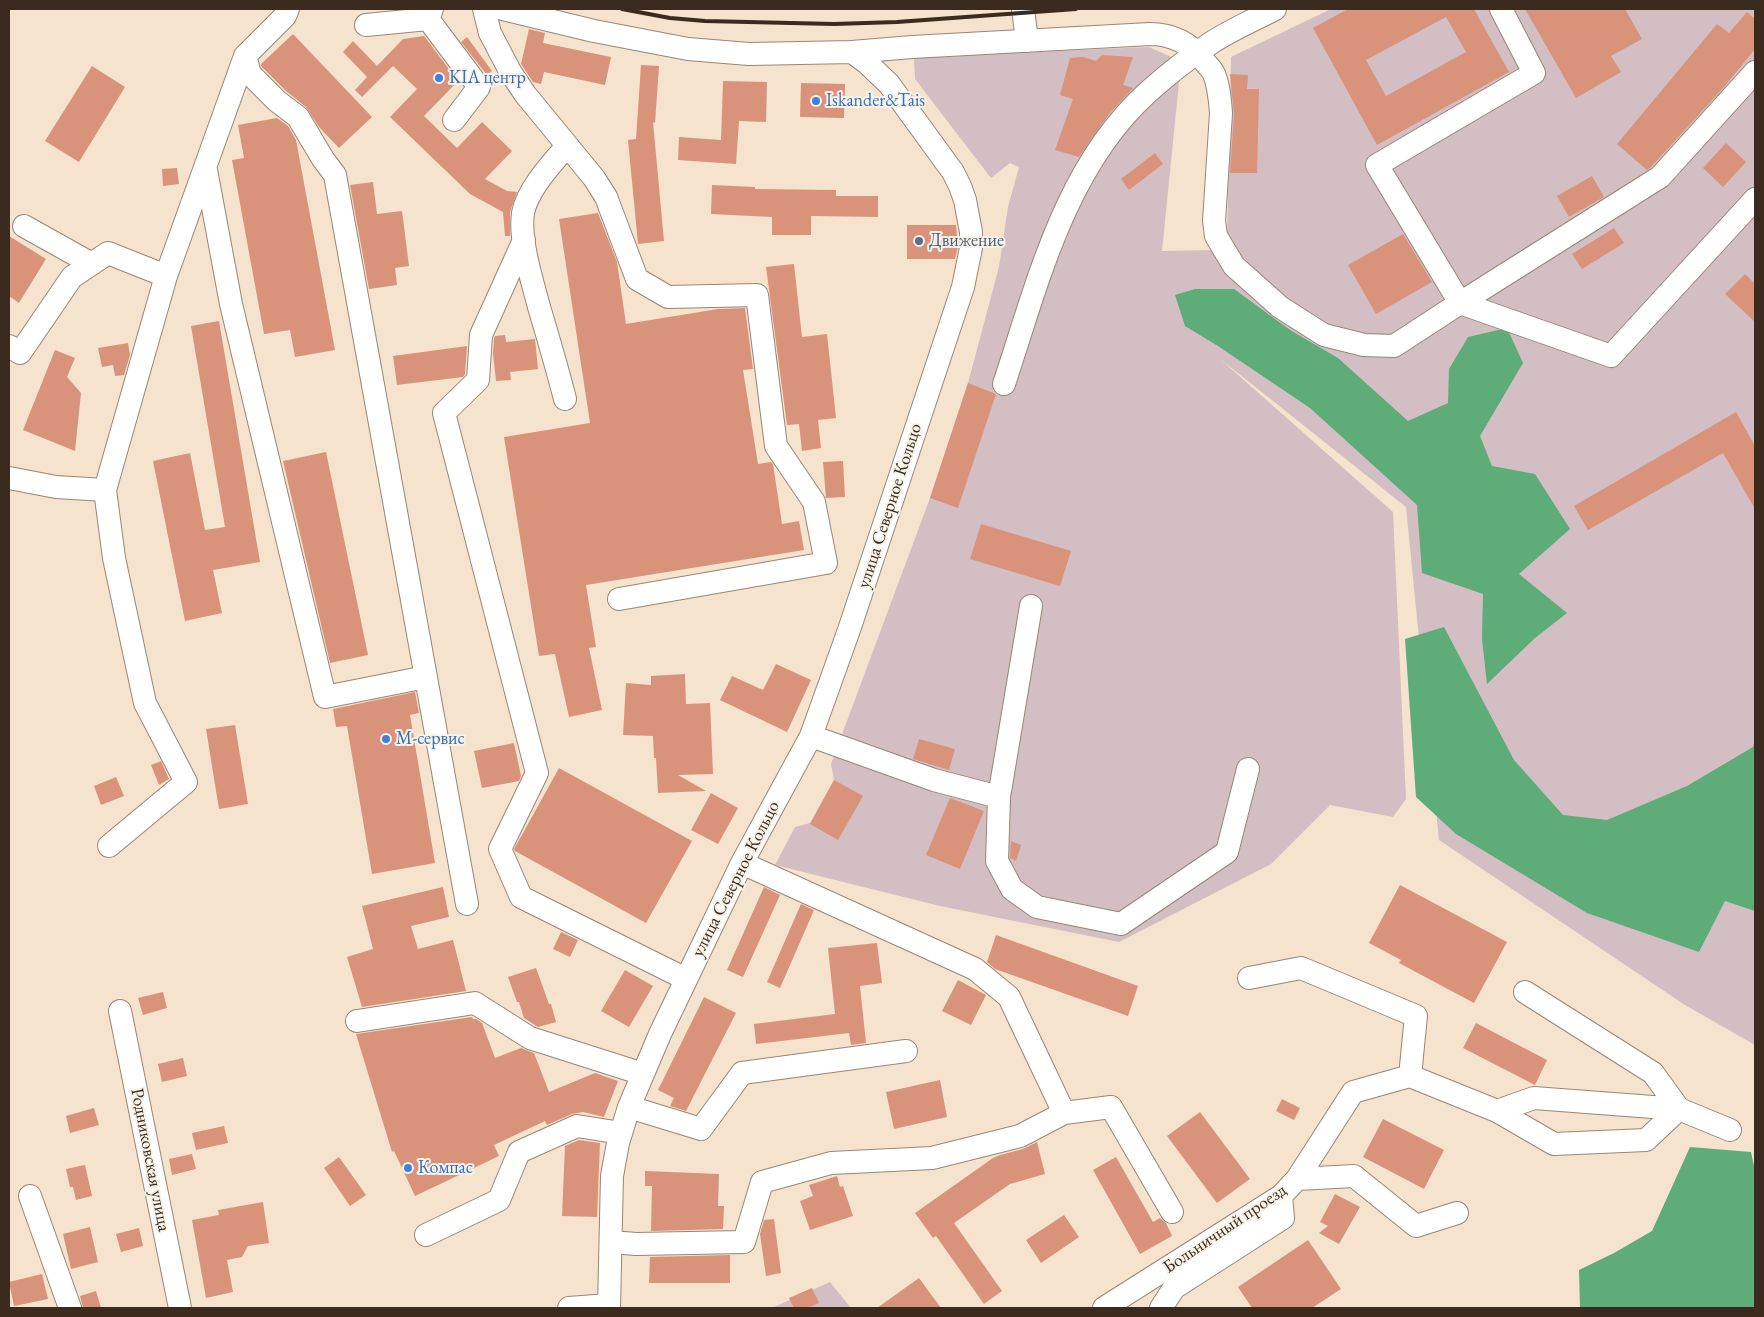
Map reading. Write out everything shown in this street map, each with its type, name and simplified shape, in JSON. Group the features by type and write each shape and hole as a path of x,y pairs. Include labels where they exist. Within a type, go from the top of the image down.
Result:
{"street":[{"path":"109,846 186,782 145,703 114,558 105,490 166,276 245,56 285,16 288,9"},
{"path":"484,9 490,33 511,73 525,94 594,178 606,197 637,279 668,296 757,294 776,446 814,502 826,563 619,599"},
{"path":"503,9 594,31 688,49 749,54 852,52 912,47 1164,34 1176,38 1188,44 1198,53 1213,73 1220,99 1221,113 1214,221 1216,236 1234,266 1280,307 1324,335 1364,345 1394,346 1660,177 1755,72"},
{"path":"1023,9 1027,41"},
{"path":"1004,384 1059,222 1083,175 1114,129 1136,104 1166,76 1218,39 1275,9"},
{"path":"1501,9 1534,73 1378,165 1460,303 1611,356 1755,199"},
{"path":"366,25 430,14 479,87 454,120"},
{"name":"улица Северное Кольцо","path":"609,1307 612,1176 618,1143 630,1107 686,979 742,863 811,736 849,630 968,268 971,232 965,200 953,172 889,84 852,52"},
{"path":"245,56 250,74 277,101 298,116 335,176 467,904"},
{"path":"565,399 530,271 524,240 523,214 541,178 567,146"},
{"path":"205,170 231,304 325,697 426,677"},
{"path":"24,226 92,264"},
{"path":"524,240 481,335 478,380 444,413 537,773 500,849 521,897 686,979"},
{"path":"9,346 20,353 72,277 108,253 166,276"},
{"path":"9,478 56,487 105,490"},
{"path":"1031,606 999,797 997,861 1012,889 1037,907 1121,924 1227,852 1248,769"},
{"path":"811,736 934,780 999,797"},
{"path":"742,863 975,969 1009,997 1064,1113"},
{"path":"1249,978 1301,968 1416,1016 1410,1076 1497,1111 1554,1144 1646,1140 1679,1109"},
{"path":"1525,992 1653,1073 1679,1109"},
{"path":"357,1020 475,1004 530,1038 643,1074"},
{"name":"Родниковская улица","path":"120,1011 180,1308"},
{"path":"630,1107 700,1129 742,1073 906,1052"},
{"name":"Больничный проезд","path":"1104,1308 1281,1196 1297,1179 1353,1092 1410,1076"},
{"path":"1497,1111 1534,1098 1679,1109 1730,1130"},
{"path":"611,1242 636,1244 744,1242 762,1182 831,1164 932,1158 1020,1136 1064,1113 1112,1107 1172,1212"},
{"path":"426,1235 499,1200 519,1152 577,1126 621,1134"},
{"path":"1297,1179 1354,1176 1416,1226 1457,1213"},
{"path":"30,1196 70,1308"},
{"path":"1161,1308 1174,1288 1283,1218 1281,1196"},
{"path":"569,1308 609,1307"}],"shaded area":[{"path":"1331,9 1755,9 1755,1045 1685,1005 1439,840 1406,507 1219,358 1393,512 1406,799 1393,817 1330,805 1271,864 1119,942 940,906 775,865 795,827 810,823 834,780 831,764 930,498 968,383 999,267 1008,207 1019,167 1010,163 991,178 915,79 914,57 1149,47 1185,63 1179,82 1162,251 1214,250 1227,235 1231,57"},
{"path":"830,1282 851,1308 772,1308"}],"green space":[{"path":"1195,289 1234,289 1290,330 1338,358 1408,421 1448,403 1449,369 1468,337 1507,328 1523,363 1480,436 1492,466 1535,474 1570,529 1519,574 1567,613 1535,638 1487,684 1482,639 1483,594 1422,573 1417,505 1310,408 1185,326 1175,295"},
{"path":"1444,627 1514,760 1563,815 1607,820 1687,786 1753,747 1755,740 1755,911 1725,901 1699,952 1587,913 1456,834 1416,797 1405,639"},
{"path":"1690,1147 1751,1152 1755,1171 1755,1308 1580,1308 1579,1270 1652,1231"}],"building":[{"path":"1348,9 1474,9 1509,72 1377,145 1313,28","holes":["1446,17 1466,52 1386,96 1366,60"]},
{"path":"1525,9 1625,9 1642,39 1611,56 1621,72 1576,98"},
{"path":"1747,12 1755,19 1755,49 1724,87 1647,170 1617,144 1717,24 1729,33"},
{"path":"529,29 545,33 543,43 611,57 605,85 544,72 541,84 533,82 521,64"},
{"path":"293,34 372,117 339,148 319,127 306,107 286,91 261,66"},
{"path":"424,36 458,81 424,116 457,148 482,122 512,151 485,179 507,191 517,192 510,212 510,236 505,236 503,212 470,194 390,117 417,89 393,66 362,97 355,90 367,77 343,52 353,41 377,66 403,39"},
{"path":"467,37 492,71 487,75 461,42"},
{"path":"1102,55 1133,57 1123,85 1133,88 1109,114 1079,157 1055,150 1073,99 1060,95 1070,58 1083,57 1096,61"},
{"path":"641,65 659,66 655,123 653,122 664,241 638,244 628,140 636,139"},
{"path":"92,66 125,87 79,162 45,141"},
{"path":"1230,74 1248,75 1247,89 1259,89 1257,173 1230,173 1234,114"},
{"path":"723,81 767,82 766,122 739,121 736,164 678,160 679,137 721,140"},
{"path":"801,83 845,84 844,118 800,117"},
{"path":"277,118 288,126 296,140 335,350 295,357 290,330 264,334 232,160 244,158 238,125"},
{"path":"1726,143 1746,162 1723,187 1703,168"},
{"path":"1155,153 1163,164 1129,190 1121,179"},
{"path":"177,168 179,184 163,186 162,169"},
{"path":"1592,176 1604,197 1569,217 1557,196"},
{"path":"373,182 377,214 402,211 409,266 395,268 397,285 369,289 350,185"},
{"path":"712,185 755,187 755,189 836,190 836,196 878,196 878,217 811,216 811,235 772,235 772,217 711,214"},
{"path":"598,213 617,262 626,324 718,309 745,308 753,369 743,370 758,464 771,462 773,464 782,524 799,521 804,550 586,585 596,647 589,648 602,710 569,717 555,654 539,656 504,437 590,423 559,219"},
{"path":"907,225 956,225 958,247 955,259 907,259"},
{"path":"1614,228 1624,243 1582,269 1572,254"},
{"path":"1403,234 1432,282 1376,314 1348,265"},
{"path":"9,236 46,259 19,303 9,296"},
{"path":"794,264 802,337 827,334 836,418 818,420 821,448 802,451 799,424 787,425 766,267"},
{"path":"1745,274 1755,284 1755,322 1725,294"},
{"path":"219,321 260,562 213,570 222,613 185,621 153,461 190,453 205,530 225,527 191,326"},
{"path":"505,335 506,342 535,339 538,369 510,372 511,380 496,381 493,353 494,338 495,336"},
{"path":"128,343 130,355 124,375 115,376 113,365 102,367 98,348"},
{"path":"467,346 465,374 463,377 397,385 393,356"},
{"path":"55,350 75,358 67,377 81,393 75,451 23,430"},
{"path":"968,383 996,394 958,508 930,498"},
{"path":"1736,412 1755,446 1755,509 1723,453 1588,530 1574,506"},
{"path":"326,452 368,655 330,663 283,461"},
{"path":"843,461 845,497 826,498 823,462"},
{"path":"981,524 1071,551 1060,586 970,559"},
{"path":"776,664 811,680 787,732 720,700 732,676 763,690"},
{"path":"685,674 686,704 710,703 713,774 678,775 706,791 658,793 653,736 623,735 626,683 651,685 651,676"},
{"path":"415,692 419,713 410,715 435,863 372,874 347,726 336,727 333,709"},
{"path":"235,725 248,804 219,809 206,729"},
{"path":"919,739 955,749 949,770 913,759"},
{"path":"514,743 521,776 519,781 482,788 474,751"},
{"path":"161,761 169,779 159,785 151,765"},
{"path":"559,768 692,841 646,923 515,851 514,849"},
{"path":"116,777 124,796 101,805 94,786"},
{"path":"834,780 863,796 838,840 810,824"},
{"path":"711,793 738,808 718,844 691,830"},
{"path":"950,798 984,811 960,869 926,855"},
{"path":"1011,841 1021,845 1016,861 1010,858"},
{"path":"1400,885 1507,942 1474,1003 1399,963 1401,960 1369,943"},
{"path":"443,887 449,917 411,926 418,949 453,940 466,991 362,1007 347,957 373,949 362,906"},
{"path":"764,887 780,895 743,977 727,970"},
{"path":"801,904 814,910 780,988 767,982"},
{"path":"561,932 578,940 570,957 553,949"},
{"path":"996,935 1138,986 1128,1016 995,969 987,962"},
{"path":"877,943 882,983 860,986 866,1043 851,1045 849,1033 756,1044 754,1024 835,1014 828,948"},
{"path":"536,968 549,1004 551,1004 556,1022 538,1027 524,1018 508,977"},
{"path":"625,970 653,986 629,1027 601,1011"},
{"path":"958,980 986,995 971,1025 942,1011"},
{"path":"163,992 167,1008 143,1015 138,998"},
{"path":"704,997 736,1013 686,1111 670,1106 674,1098 658,1090"},
{"path":"472,1017 482,1023 495,1058 521,1048 534,1053 549,1092 595,1073 618,1081 604,1117 583,1112 572,1114 547,1125 545,1121 494,1145 499,1156 415,1196 394,1151 392,1152 356,1034"},
{"path":"1476,1023 1547,1060 1535,1085 1463,1048"},
{"path":"183,1058 187,1076 162,1082 158,1064"},
{"path":"940,1080 947,1117 894,1129 886,1092"},
{"path":"1282,1099 1300,1108 1294,1120 1276,1111"},
{"path":"94,1108 99,1125 70,1133 66,1116"},
{"path":"1200,1112 1250,1179 1217,1203 1167,1136"},
{"path":"1383,1119 1444,1150 1424,1189 1363,1157"},
{"path":"224,1126 228,1143 196,1150 192,1133"},
{"path":"579,1140 600,1143 597,1217 562,1216 565,1146"},
{"path":"1037,1142 1045,1174 1010,1184 954,1223 1002,1291 984,1304 936,1236 933,1238 915,1213 993,1158 1023,1149"},
{"path":"192,1154 196,1169 172,1175 169,1159"},
{"path":"339,1157 366,1195 350,1206 324,1168"},
{"path":"1116,1157 1153,1222 1160,1218 1166,1223 1172,1236 1140,1254 1093,1170"},
{"path":"85,1165 92,1196 76,1200 73,1187 70,1187 66,1169"},
{"path":"645,1171 719,1174 718,1206 724,1206 723,1229 651,1231 652,1186 645,1186"},
{"path":"837,1176 840,1187 843,1186 853,1216 810,1230 800,1201 813,1196 809,1185"},
{"path":"1335,1194 1360,1207 1339,1244 1319,1233 1328,1226 1320,1222"},
{"path":"263,1202 269,1243 248,1246 242,1257 227,1260 233,1292 206,1298 192,1220 219,1215 218,1210"},
{"path":"1064,1215 1079,1237 1041,1263 1026,1240"},
{"path":"774,1219 781,1273 766,1276 760,1234 764,1220"},
{"path":"90,1227 98,1262 71,1269 63,1234"},
{"path":"139,1228 143,1246 121,1252 116,1234"},
{"path":"1308,1240 1341,1289 1312,1308 1252,1308 1238,1287"},
{"path":"730,1255 730,1283 649,1283 650,1257"},
{"path":"42,1274 48,1299 14,1306 9,1282"},
{"path":"919,1278 941,1308 877,1308"},
{"path":"812,1288 819,1303 807,1308 794,1308 789,1298"},
{"path":"96,1291 101,1308 83,1308 80,1296"}],"railway":[{"path":"622,9 670,18 705,21 834,24 897,22 1076,9"}],"place":[{"name":"KIA центр","path":"439,78"},
{"name":"Iskander&Tais","path":"816,101"},
{"name":"Движение","path":"919,241"},
{"name":"М-сервис","path":"386,739"},
{"name":"Компас","path":"408,1168"}]}
